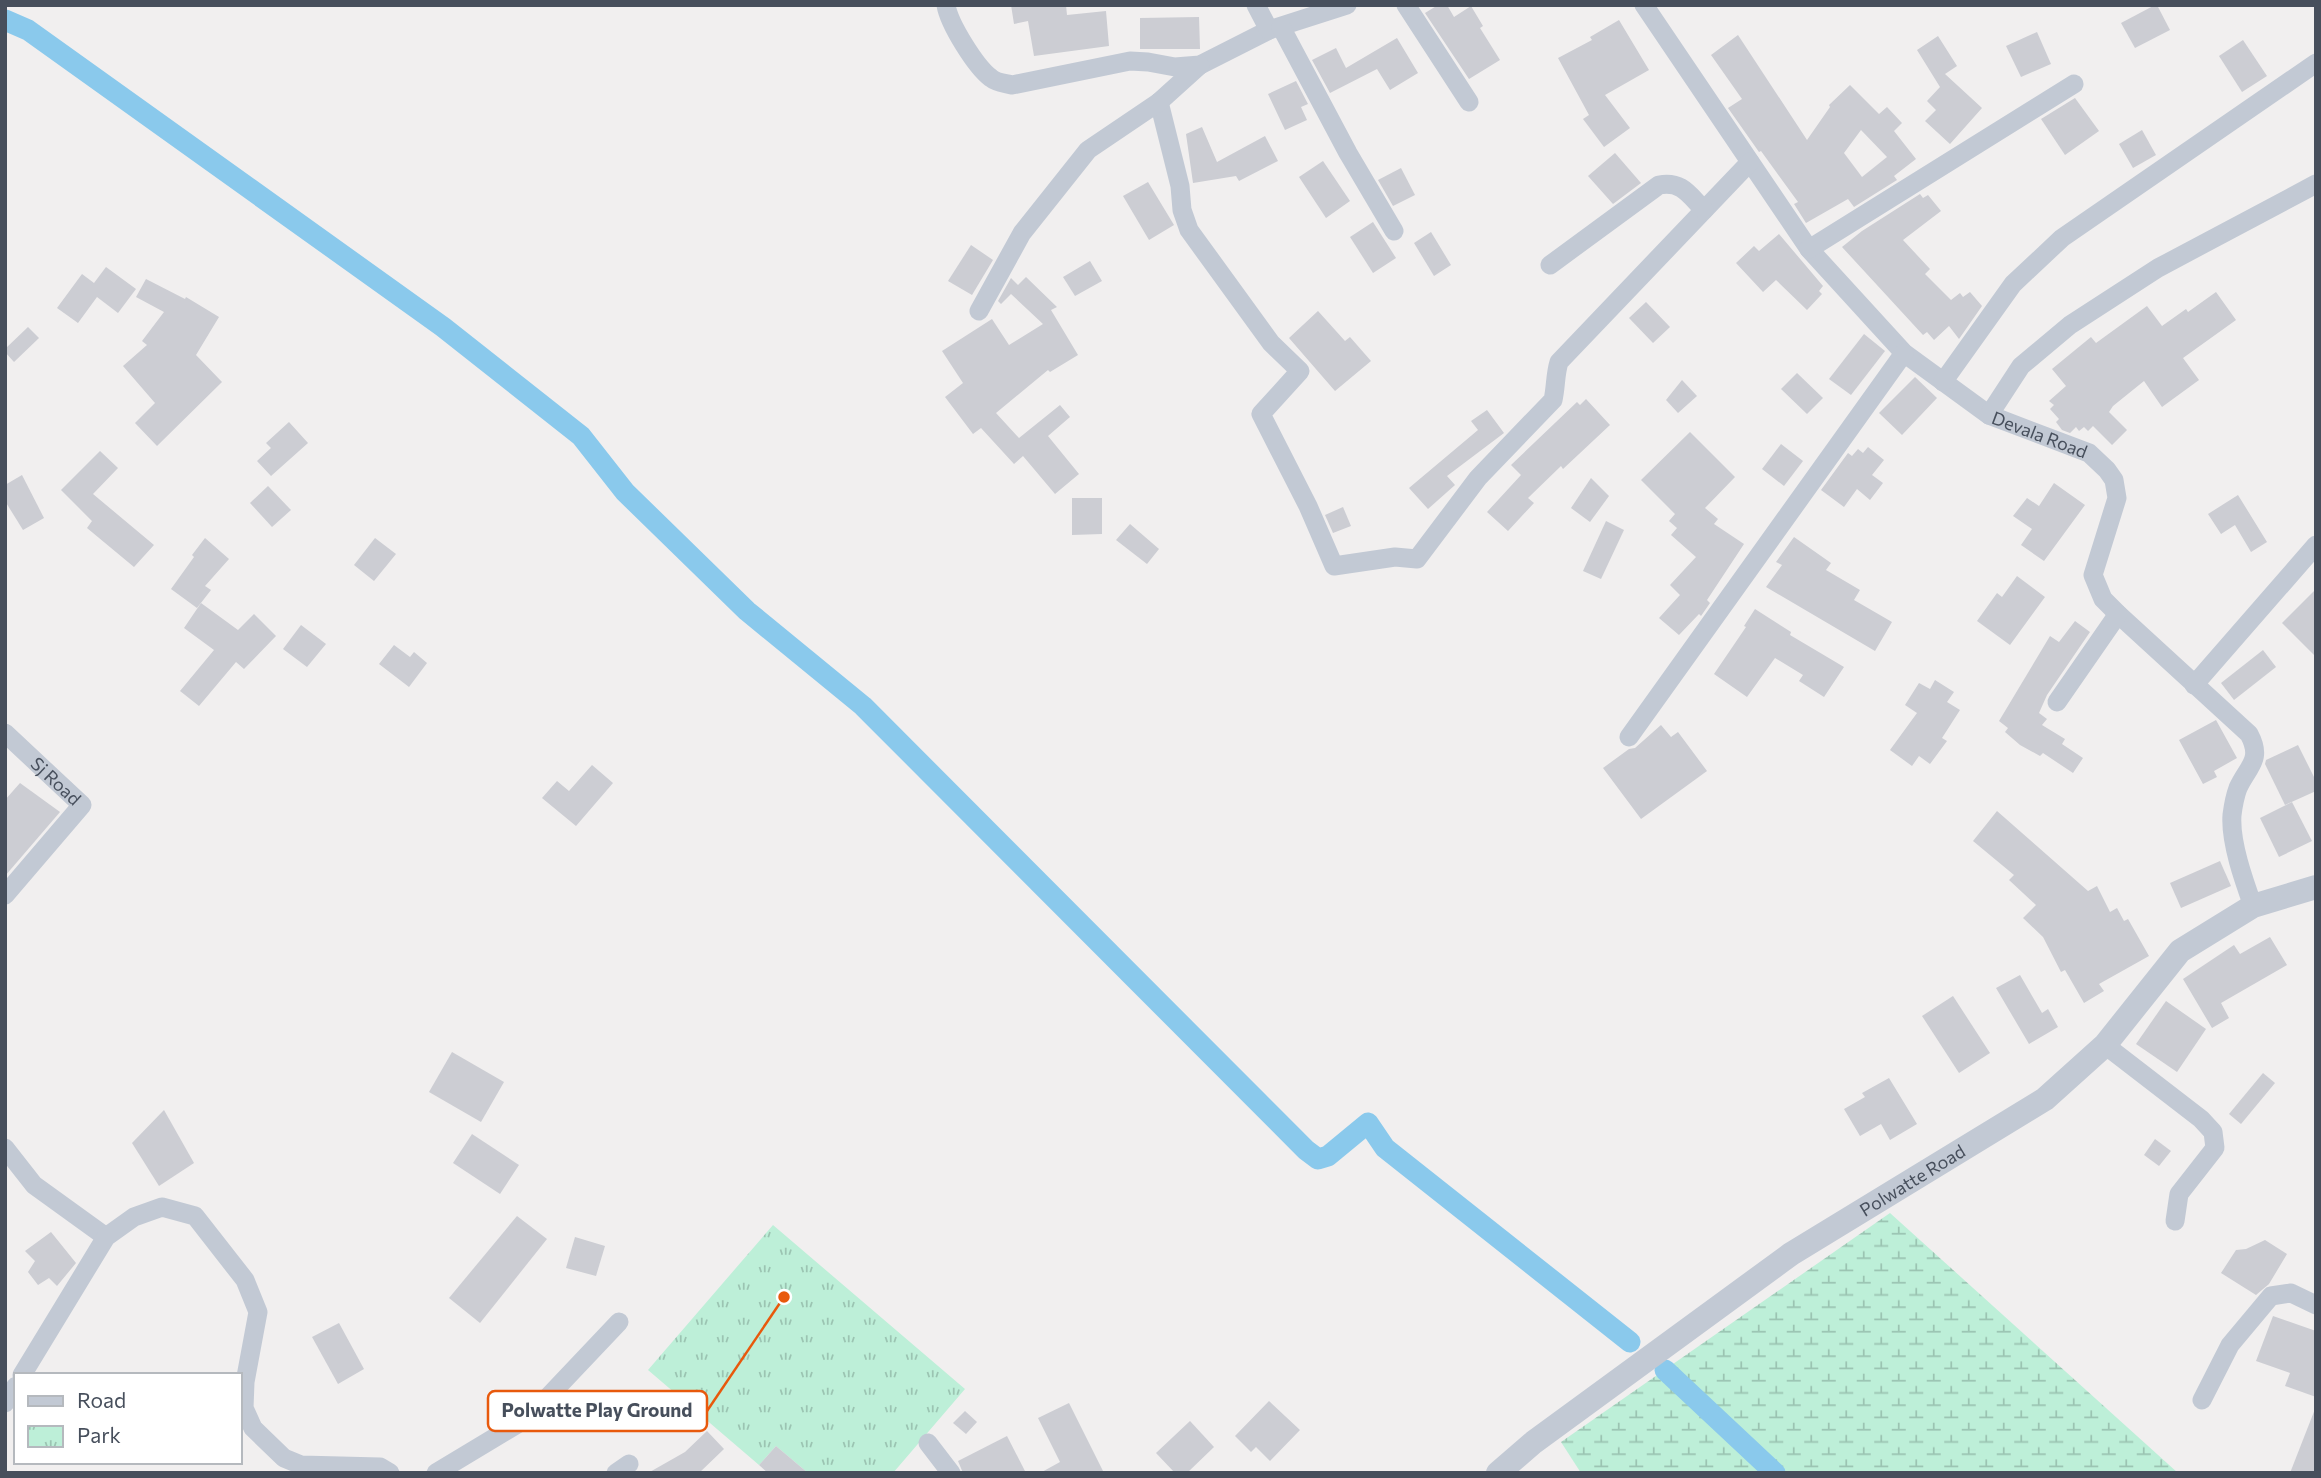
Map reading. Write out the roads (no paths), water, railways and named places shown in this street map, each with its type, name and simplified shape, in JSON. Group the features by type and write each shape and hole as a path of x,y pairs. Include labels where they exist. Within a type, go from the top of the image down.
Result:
{"street":[{"path":"946,5 961,38 978,64 988,77 998,82 1012,85 1130,61 1175,67 1200,65"},
{"path":"1256,5 1275,29 1394,231"},
{"path":"979,311 1023,233 1088,150 1159,102 1200,65 1275,29 1347,5"},
{"path":"1406,5 1469,102"},
{"name":"Devala Road","path":"1644,5 1809,248 1904,353 1989,415 2089,453 2114,480 2117,498 2093,575 2103,599 2249,734 2256,746 2254,759 2239,788 2232,816 2236,849 2253,906"},
{"path":"1943,382 2013,284 2062,238 2316,63"},
{"path":"1809,248 2074,84"},
{"path":"1159,102 1180,186 1182,210 1189,230 1271,343 1300,371 1261,414 1308,506 1334,566 1395,557 1417,559 1478,478 1553,400 1559,362 1750,162"},
{"path":"1550,265 1659,185 1671,183 1682,187 1704,211"},
{"path":"1989,415 2021,366 2070,325 2158,268 2316,184"},
{"path":"1629,737 1904,353"},
{"path":"2194,685 2316,545"},
{"path":"2057,702 2118,614"},
{"name":"Sj Road","path":"5,733 82,805 5,895"},
{"name":"Polwatte Road","path":"1498,1473 1534,1441 1791,1254 2045,1099 2105,1045 2180,951 2253,906 2316,887"},
{"path":"2105,1045 2201,1119 2213,1132 2215,1148 2179,1194 2175,1221"},
{"path":"5,1148 34,1185 106,1237"},
{"path":"23,1373 106,1237 134,1217 162,1208 195,1216 245,1280 258,1311 245,1382 244,1408 253,1428 284,1458 301,1465 380,1467 390,1473"},
{"path":"2202,1400 2230,1345 2271,1296 2291,1293 2316,1305"},
{"path":"436,1473 529,1417 619,1322"},
{"path":"928,1443 951,1473"}],"waterway":[{"path":"5,20 28,30 443,327 581,436 625,492 747,611 863,706 1306,1150 1318,1159 1328,1156 1368,1123 1385,1148 1630,1342"},
{"path":"1665,1370 1775,1473"}],"place":[{"name":"Polwatte Play Ground","path":"784,1297"}]}
